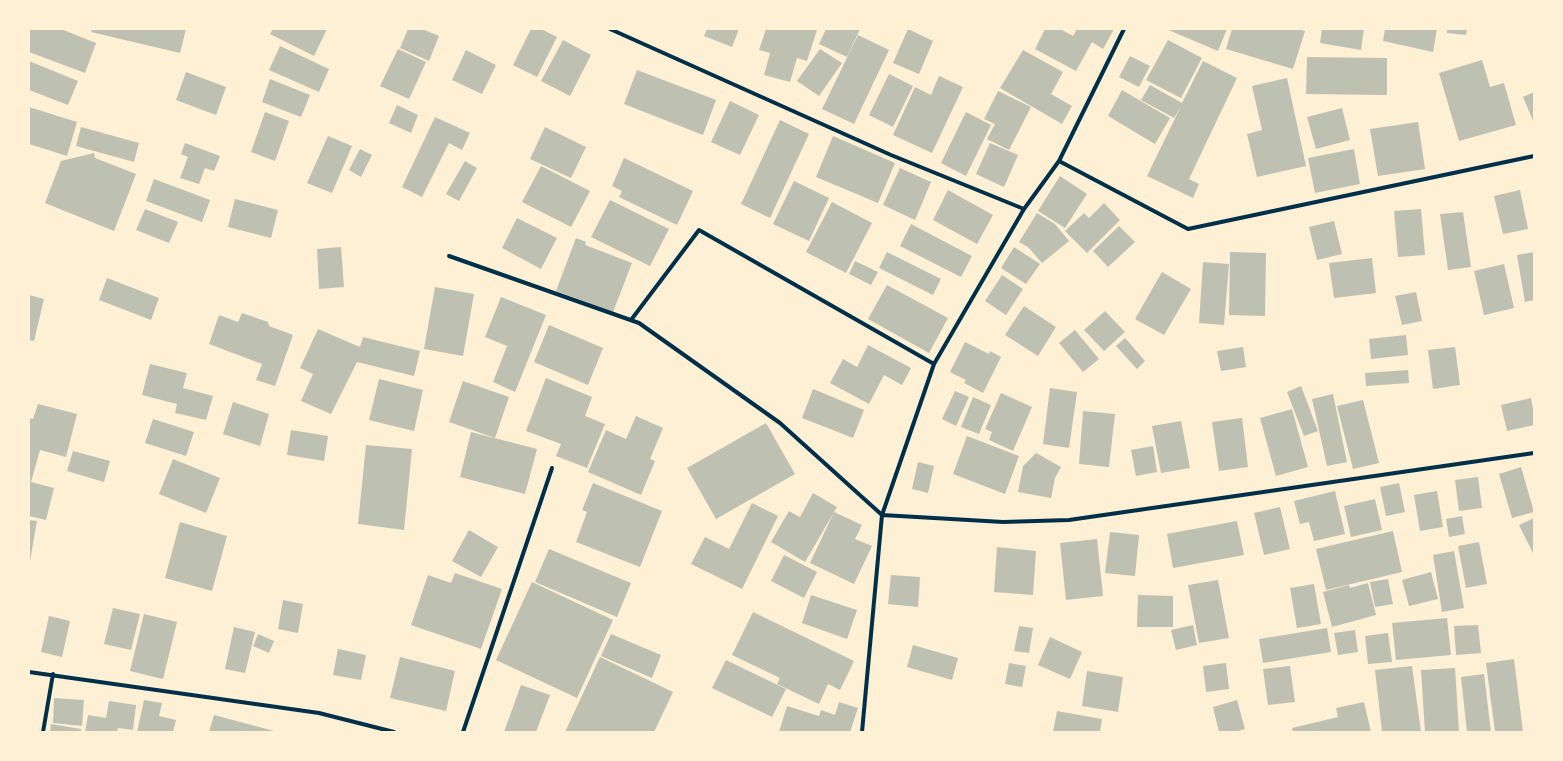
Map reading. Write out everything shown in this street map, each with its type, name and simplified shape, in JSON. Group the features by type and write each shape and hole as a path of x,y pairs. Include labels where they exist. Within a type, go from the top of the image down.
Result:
{"street":[{"path":"610,29 891,156 1024,209"},
{"path":"862,732 882,515 934,364 1024,209 1059,161 1124,29"},
{"path":"1059,161 1188,229 1534,156"},
{"path":"631,320 699,230 934,364"},
{"path":"449,256 639,323 780,423 882,515 1003,522 1069,520 1534,453"},
{"path":"463,732 552,468"},
{"path":"29,672 53,674 319,713 394,732"},
{"path":"43,732 53,674"}],"building":[{"path":"29,29 61,29 96,43 85,73 29,52"},
{"path":"92,29 186,29 180,53 91,32"},
{"path":"273,29 327,29 314,56 270,34"},
{"path":"408,29 422,29 439,36 429,61 400,48"},
{"path":"531,29 541,29 557,37 537,77 513,65"},
{"path":"707,29 739,29 732,47 704,36"},
{"path":"766,29 817,30 807,61 797,58 790,82 764,75 770,53 759,50"},
{"path":"826,29 860,29 847,57 819,44"},
{"path":"908,29 933,41 919,74 893,63"},
{"path":"1045,29 1060,29 1073,36 1077,29 1114,29 1103,49 1092,42 1076,71 1035,49"},
{"path":"1166,29 1227,29 1218,51"},
{"path":"1232,29 1298,29 1305,31 1293,69 1226,49"},
{"path":"1322,29 1364,29 1361,50 1320,43"},
{"path":"1385,29 1437,29 1433,52 1383,41"},
{"path":"1447,29 1467,29 1466,35 1447,33"},
{"path":"858,35 889,50 854,124 822,109"},
{"path":"563,40 591,55 570,96 541,81"},
{"path":"1168,40 1202,58 1181,98 1146,80"},
{"path":"280,46 329,69 319,92 269,70"},
{"path":"398,49 426,62 409,99 380,86"},
{"path":"820,49 842,63 819,96 797,81"},
{"path":"466,50 496,65 482,94 452,80"},
{"path":"1023,50 1063,72 1051,94 1072,106 1062,124 1000,88"},
{"path":"1130,56 1150,66 1139,87 1119,77"},
{"path":"1307,57 1387,58 1387,95 1306,94"},
{"path":"1482,60 1490,87 1504,83 1516,125 1459,141 1439,73"},
{"path":"29,61 78,81 68,105 29,90"},
{"path":"1203,61 1237,78 1189,179 1199,184 1193,198 1147,176 1181,106 1174,118 1141,100 1150,85 1182,103"},
{"path":"637,70 716,100 703,135 624,104"},
{"path":"186,72 226,87 216,115 176,100"},
{"path":"889,74 913,86 893,127 869,115"},
{"path":"939,76 963,87 932,153 893,135 915,87 931,95"},
{"path":"1287,78 1306,166 1257,177 1247,134 1262,130 1252,86"},
{"path":"270,79 310,95 301,117 262,102"},
{"path":"1122,90 1170,118 1155,144 1108,116"},
{"path":"998,91 1031,107 1009,150 987,139 995,124 984,119"},
{"path":"1534,92 1534,123 1523,97"},
{"path":"730,101 759,115 740,155 711,142"},
{"path":"397,105 418,115 411,133 389,123"},
{"path":"29,107 77,122 67,156 29,144"},
{"path":"1342,108 1350,140 1316,149 1307,117"},
{"path":"265,112 289,121 275,161 251,152"},
{"path":"966,112 991,125 966,176 941,163"},
{"path":"435,117 470,133 462,150 449,143 422,197 402,187"},
{"path":"780,120 809,134 770,218 741,204"},
{"path":"1418,122 1425,169 1378,176 1370,129"},
{"path":"81,127 139,143 134,162 76,146"},
{"path":"545,127 586,147 571,178 530,159"},
{"path":"328,136 352,146 332,193 307,183"},
{"path":"833,136 895,163 878,203 816,177"},
{"path":"185,143 220,156 214,171 205,168 199,184 180,178 188,157 181,154"},
{"path":"990,143 1018,155 1004,187 976,174"},
{"path":"360,149 372,155 361,177 349,170"},
{"path":"1354,149 1360,184 1315,193 1308,158"},
{"path":"94,153 95,158 136,174 114,231 45,203 61,161"},
{"path":"624,158 693,191 677,225 619,197 622,191 612,186"},
{"path":"465,161 477,168 459,201 446,194"},
{"path":"541,166 590,191 571,227 522,202"},
{"path":"900,168 931,182 915,220 883,205"},
{"path":"1060,176 1087,194 1065,228 1038,211"},
{"path":"154,179 210,200 202,222 146,201"},
{"path":"794,181 829,198 809,241 773,224"},
{"path":"948,190 993,215 977,244 933,220"},
{"path":"1520,190 1528,229 1503,234 1494,196"},
{"path":"235,199 278,210 271,238 228,227"},
{"path":"610,200 669,229 650,266 591,237"},
{"path":"832,202 872,223 846,273 806,252"},
{"path":"1104,203 1120,220 1087,253 1065,231 1084,213 1089,218"},
{"path":"145,209 178,222 169,243 136,230"},
{"path":"1421,209 1425,255 1398,257 1394,211"},
{"path":"1463,212 1471,267 1448,270 1440,214"},
{"path":"1037,213 1055,224 1069,241 1042,263 1028,247 1019,242"},
{"path":"517,218 557,238 541,269 502,248"},
{"path":"1334,221 1342,254 1317,260 1309,227"},
{"path":"911,224 972,256 961,277 900,246"},
{"path":"1119,226 1135,242 1108,267 1093,251"},
{"path":"576,238 586,242 585,245 632,263 613,312 556,291"},
{"path":"341,247 344,287 319,289 317,249"},
{"path":"1014,247 1040,264 1026,284 1001,268"},
{"path":"887,252 941,279 933,295 879,268"},
{"path":"1230,252 1266,253 1265,316 1229,315"},
{"path":"1534,252 1534,300 1525,302 1517,255"},
{"path":"1372,258 1376,293 1334,298 1329,263"},
{"path":"855,261 878,272 871,285 849,274"},
{"path":"1203,262 1229,264 1224,325 1199,323"},
{"path":"1504,264 1514,308 1484,315 1474,271"},
{"path":"1162,272 1191,289 1164,335 1135,319"},
{"path":"1002,275 1023,289 1006,315 985,301"},
{"path":"107,278 159,298 151,320 99,300"},
{"path":"887,285 948,318 929,353 868,319"},
{"path":"435,287 474,294 463,356 424,349"},
{"path":"1416,292 1422,321 1402,325 1395,296"},
{"path":"29,295 44,299 34,341 29,340"},
{"path":"501,297 546,315 515,392 493,382 507,346 485,337"},
{"path":"1024,306 1056,327 1038,356 1005,335"},
{"path":"1105,311 1125,332 1104,351 1084,330"},
{"path":"242,313 268,322 269,326 293,335 275,386 256,380 262,364 209,344 219,315 238,322"},
{"path":"549,325 603,348 588,385 534,362"},
{"path":"318,329 360,347 363,337 420,351 414,376 357,362 331,414 301,401 313,374 300,368"},
{"path":"1075,330 1099,359 1083,372 1059,343"},
{"path":"1406,335 1408,355 1371,359 1369,339"},
{"path":"1125,338 1145,361 1137,369 1116,346"},
{"path":"965,342 989,354 990,351 1001,357 983,393 964,383 966,380 950,372"},
{"path":"868,345 911,368 902,385 884,375 869,404 830,383 843,359 857,367"},
{"path":"1243,347 1246,367 1221,371 1217,351"},
{"path":"1455,347 1460,385 1433,389 1428,350"},
{"path":"150,364 187,373 183,388 213,396 206,420 175,413 177,404 142,395"},
{"path":"1408,370 1409,383 1366,386 1365,373"},
{"path":"546,378 592,397 585,416 605,424 587,468 556,456 561,444 526,431"},
{"path":"379,379 423,390 414,431 369,420"},
{"path":"463,381 509,397 495,438 449,422"},
{"path":"1301,386 1318,431 1304,436 1287,392"},
{"path":"1050,388 1077,392 1069,448 1043,444"},
{"path":"813,389 864,410 853,438 802,418"},
{"path":"955,391 969,397 956,426 942,419"},
{"path":"1001,393 1032,407 1013,451 989,440 992,432 985,429"},
{"path":"1333,394 1347,462 1327,466 1312,399"},
{"path":"973,397 991,405 979,434 961,427"},
{"path":"1531,398 1534,414 1534,425 1507,431 1501,405"},
{"path":"1363,400 1379,463 1353,469 1337,406"},
{"path":"233,402 269,414 260,446 223,434"},
{"path":"38,404 77,414 66,457 40,450 31,482 54,488 46,520 29,516 29,418 33,419"},
{"path":"1292,409 1308,467 1276,476 1260,418"},
{"path":"1083,411 1115,414 1109,467 1079,464"},
{"path":"636,416 663,428 650,459 655,461 641,495 588,472 606,430 626,439"},
{"path":"1242,418 1248,467 1219,471 1212,422"},
{"path":"153,419 194,432 186,456 145,443"},
{"path":"1181,421 1190,468 1161,473 1152,426"},
{"path":"766,423 795,474 716,519 687,468"},
{"path":"291,430 328,436 324,461 287,455"},
{"path":"471,432 537,449 525,494 460,477"},
{"path":"967,436 1019,456 1005,494 953,474"},
{"path":"366,445 412,449 404,530 358,524"},
{"path":"1153,446 1157,472 1136,476 1131,450"},
{"path":"73,451 110,461 104,482 67,471"},
{"path":"1036,453 1061,467 1055,478 1051,498 1018,492 1023,466"},
{"path":"173,459 220,478 206,513 159,494"},
{"path":"918,462 934,466 928,493 912,489"},
{"path":"1521,467 1534,512 1512,518 1499,474"},
{"path":"1478,477 1482,508 1459,511 1455,480"},
{"path":"593,483 662,511 640,567 576,542 587,512 582,510"},
{"path":"1399,483 1405,512 1386,516 1380,487"},
{"path":"1335,491 1345,534 1314,541 1309,522 1300,524 1294,501"},
{"path":"1437,491 1443,527 1420,531 1414,495"},
{"path":"813,493 837,507 805,562 771,542 789,511 800,517"},
{"path":"1375,499 1382,530 1351,537 1344,506"},
{"path":"752,503 778,516 742,589 691,564 705,537 729,549"},
{"path":"1280,507 1290,549 1264,555 1254,513"},
{"path":"834,512 862,525 855,539 872,546 854,584 810,563"},
{"path":"1462,516 1465,534 1449,537 1446,519"},
{"path":"1534,518 1534,555 1519,525"},
{"path":"29,520 37,521 30,561 29,561"},
{"path":"1237,521 1244,555 1173,568 1167,534"},
{"path":"180,522 227,536 212,591 165,578"},
{"path":"469,530 498,547 481,577 452,561"},
{"path":"1393,531 1402,572 1326,590 1316,549"},
{"path":"1110,532 1139,535 1135,576 1105,573"},
{"path":"1097,539 1103,596 1066,600 1060,543"},
{"path":"1479,542 1487,584 1466,588 1458,546"},
{"path":"997,547 1036,551 1033,595 994,592"},
{"path":"549,549 631,583 617,617 535,582"},
{"path":"1454,551 1464,608 1442,612 1433,555"},
{"path":"784,555 817,572 804,598 771,581"},
{"path":"1431,572 1438,599 1409,606 1402,580"},
{"path":"455,573 502,589 481,649 411,625 428,575 451,583"},
{"path":"891,575 920,577 918,607 888,604"},
{"path":"1388,579 1393,604 1375,607 1370,582"},
{"path":"1218,580 1229,638 1199,643 1188,585"},
{"path":"532,582 613,620 577,698 496,660"},
{"path":"1368,583 1376,615 1332,627 1323,592 1349,585 1350,588"},
{"path":"1314,584 1321,624 1297,628 1290,588"},
{"path":"811,595 857,610 847,639 802,623"},
{"path":"1138,595 1173,596 1173,627 1137,627"},
{"path":"283,600 303,604 298,633 278,629"},
{"path":"113,608 140,614 131,650 104,644"},
{"path":"753,612 854,661 840,690 828,684 819,704 777,684 780,678 732,655"},
{"path":"144,614 177,622 163,679 130,671"},
{"path":"49,616 70,621 62,657 41,652"},
{"path":"1447,618 1451,655 1396,660 1392,623"},
{"path":"1193,625 1197,645 1176,650 1171,630"},
{"path":"1478,625 1481,653 1456,655 1454,626"},
{"path":"1019,626 1033,628 1029,653 1014,651"},
{"path":"234,627 255,632 245,673 225,669"},
{"path":"1327,628 1331,652 1263,663 1259,639"},
{"path":"1355,630 1358,652 1338,655 1334,633"},
{"path":"1388,633 1392,662 1368,664 1365,636"},
{"path":"258,634 274,641 269,653 253,646"},
{"path":"611,634 661,655 652,678 601,656"},
{"path":"1050,637 1082,652 1070,679 1038,665"},
{"path":"913,645 958,658 952,680 907,667"},
{"path":"338,649 366,655 361,680 333,675"},
{"path":"400,657 455,671 446,711 390,698"},
{"path":"600,657 673,692 654,732 565,732"},
{"path":"1514,659 1523,732 1495,732 1486,663"},
{"path":"726,660 786,689 772,717 712,688"},
{"path":"1009,663 1026,666 1022,687 1005,684"},
{"path":"1226,663 1229,689 1206,692 1203,666"},
{"path":"1290,666 1295,702 1268,705 1263,669"},
{"path":"1412,666 1421,732 1382,732 1375,670"},
{"path":"1455,668 1459,732 1425,732 1421,670"},
{"path":"1087,671 1123,677 1118,712 1082,706"},
{"path":"1484,674 1491,732 1467,732 1461,677"},
{"path":"521,685 550,695 536,732 504,732"},
{"path":"54,698 84,700 82,726 53,723"},
{"path":"144,700 162,703 159,716 176,720 173,732 137,732"},
{"path":"1237,700 1245,729 1235,732 1219,732 1213,707"},
{"path":"109,701 136,705 133,730 118,728 117,732 85,732 88,715 106,718"},
{"path":"839,702 858,708 850,732 779,732 787,706 819,716 821,710 835,715"},
{"path":"1364,702 1371,732 1293,732 1292,728 1338,717 1336,708"},
{"path":"1057,711 1102,719 1100,732 1053,732"},
{"path":"214,715 278,732 209,732"},
{"path":"51,724 81,729 81,732 50,732"}]}
